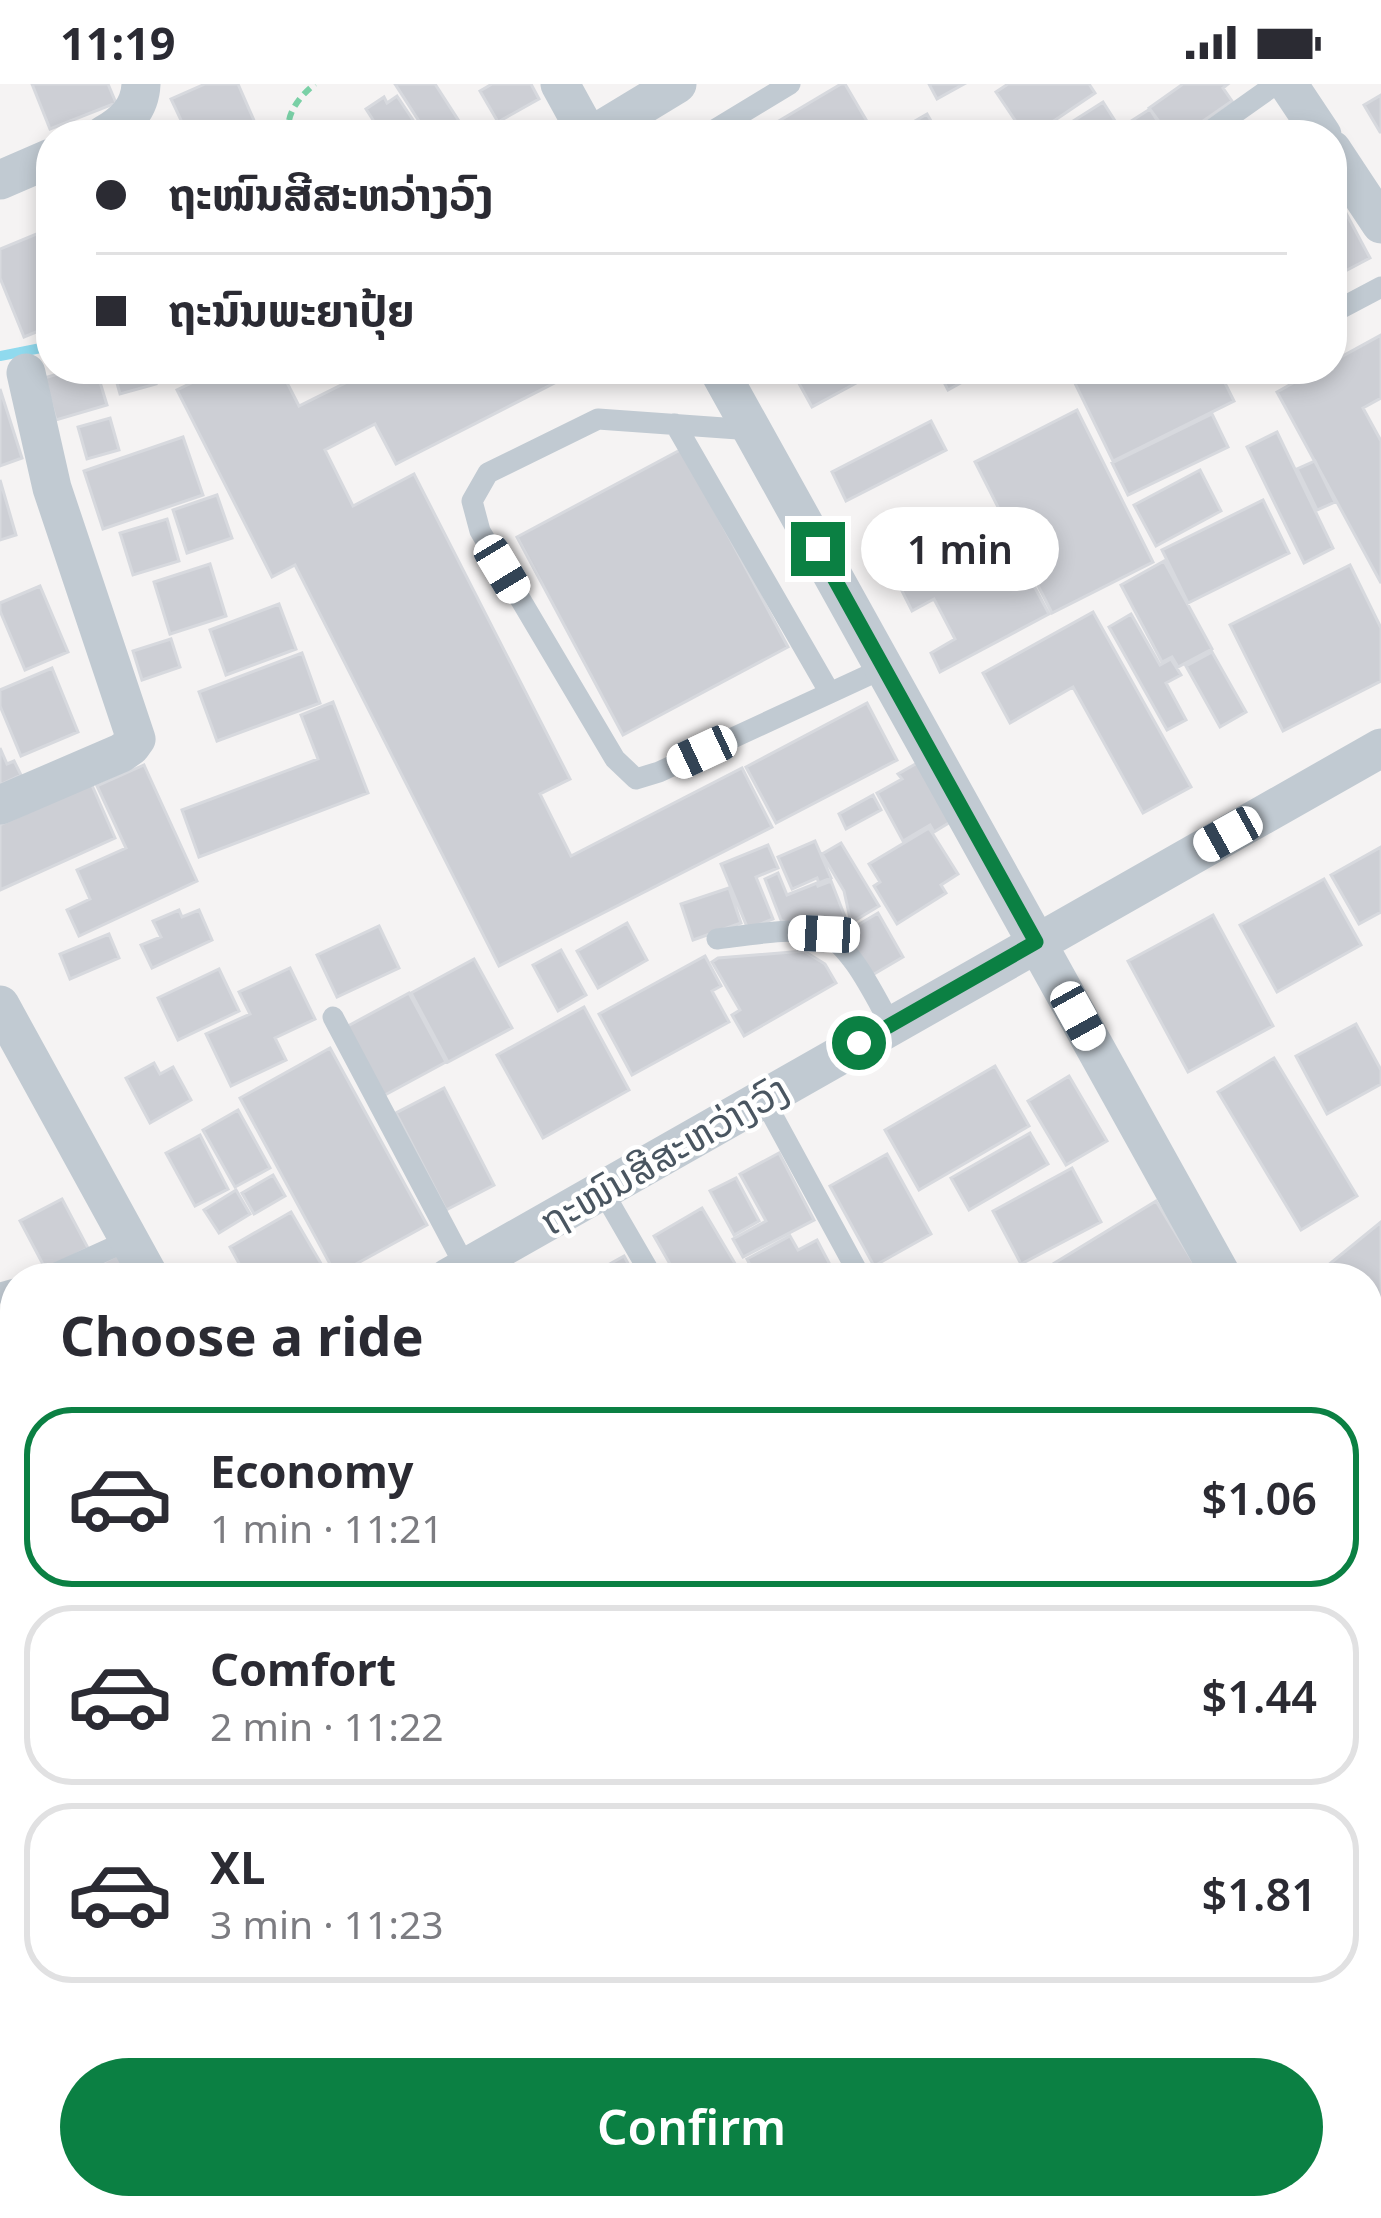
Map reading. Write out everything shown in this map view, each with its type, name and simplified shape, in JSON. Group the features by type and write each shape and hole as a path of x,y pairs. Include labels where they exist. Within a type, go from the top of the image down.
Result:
{"street":[{"path":"124,120 140,99 141,84"},
{"path":"560,84 582,120"},
{"path":"616,120 676,84"},
{"path":"1288,84 1312,120"},
{"path":"0,181 36,165"},
{"path":"1347,173 1381,224"},
{"path":"0,805 121,753 136,739 52,488 26,373"},
{"path":"726,384 1215,1263"},
{"name":"ຖະໜົນສີສະຫວ່າງວົງ","path":"486,1263 602,1190 1381,748"},
{"path":"0,1005 141,1263"}],"lane":[{"path":"746,120 790,84"},
{"path":"1225,120 1276,84"},
{"path":"1347,305 1381,287"},
{"path":"752,430 598,418 488,473 472,501 479,531 615,759 635,779 884,668"},
{"path":"675,424 830,693"},
{"path":"717,939 776,931 824,934 852,958 891,1025"},
{"path":"333,1017 471,1263"},
{"path":"763,1098 853,1263"},
{"path":"602,1190 644,1263"},
{"path":"78,1263 129,1240"}],"path":[{"path":"289,120 295,104 315,84"}],"building":[{"path":"32,84 108,84 116,103 73,120 46,120"},
{"path":"205,84 238,84 254,120 181,120 171,99"},
{"path":"395,84 435,84 458,120 418,120"},
{"path":"492,84 531,84 539,99 497,120 480,91"},
{"path":"845,84 866,120 780,120"},
{"path":"929,84 964,84 937,99"},
{"path":"1008,84 1089,84 1095,93 1055,120 1015,120 996,92"},
{"path":"1183,84 1228,84 1223,88 1232,101 1205,120 1158,120 1149,108"},
{"path":"1381,95 1381,132 1380,132 1364,105"},
{"path":"397,96 413,120 373,120 366,109 384,97 387,103"},
{"path":"1103,102 1114,120 1075,120"},
{"path":"1150,109 1157,120 1133,120"},
{"path":"1347,215 1370,258 1347,270"},
{"path":"36,234 36,332 24,337 0,278 0,249"},
{"path":"1381,335 1381,398 1363,408 1381,441 1381,583 1277,392 1291,384 1347,384 1347,354"},
{"path":"46,384 101,384 107,405 56,420"},
{"path":"117,384 156,384 120,394"},
{"path":"189,384 288,384 299,406 343,384 553,384 396,464 375,424 325,450 353,506 414,474 570,779 540,794 571,856 742,768 772,827 499,966 295,565 272,577 177,390"},
{"path":"799,384 854,384 812,407"},
{"path":"1075,384 1226,384 1234,401 1113,461"},
{"path":"0,389 22,458 0,466"},
{"path":"1077,410 1153,562 1052,613 975,462"},
{"path":"1212,414 1228,447 1128,495 1112,463"},
{"path":"110,418 119,450 87,459 78,427"},
{"path":"931,421 946,450 846,501 832,472"},
{"path":"1277,432 1333,548 1304,563 1247,447"},
{"path":"183,437 203,495 103,529 84,471"},
{"path":"682,449 788,647 623,735 517,537"},
{"path":"1315,461 1335,502 1317,510 1297,469"},
{"path":"1200,470 1221,511 1156,546 1134,505"},
{"path":"0,480 16,535 0,540"},
{"path":"217,495 232,538 187,553 173,510"},
{"path":"1263,500 1289,553 1188,603 1162,550"},
{"path":"167,519 179,561 133,575 120,533"},
{"path":"999,520 1049,614 940,672 931,653 955,639 934,599 912,611 894,575"},
{"path":"1164,561 1212,649 1178,667 1172,657 1162,662 1121,585"},
{"path":"210,564 226,616 170,634 154,582"},
{"path":"1350,565 1381,628 1381,681 1283,731 1230,625"},
{"path":"40,586 68,652 25,670 0,603"},
{"path":"279,604 296,649 226,675 210,630"},
{"path":"1093,612 1191,787 1143,813 1073,687 1010,723 983,673"},
{"path":"1131,614 1160,665 1171,659 1181,675 1166,683 1186,720 1167,730 1109,627"},
{"path":"171,639 180,667 142,680 133,651"},
{"path":"1212,652 1246,712 1220,727 1186,666"},
{"path":"302,653 320,703 217,741 199,692"},
{"path":"52,668 78,732 21,756 0,706 0,690"},
{"path":"333,702 368,793 199,857 182,810 318,759 301,715"},
{"path":"867,703 897,760 776,823 746,767"},
{"path":"0,748 7,764 14,761 21,775 0,785"},
{"path":"919,762 952,821 934,832 930,825 903,841 877,793"},
{"path":"144,765 197,881 79,936 67,910 90,899 77,870 126,848 97,786"},
{"path":"91,783 115,838 0,890 0,825"},
{"path":"873,795 881,810 846,829 839,814"},
{"path":"929,828 958,874 941,885 946,893 897,924 874,886 880,882 869,864"},
{"path":"815,841 831,878 819,883 817,878 792,889 778,857"},
{"path":"841,843 879,906 851,923 844,891 822,854"},
{"path":"768,845 778,868 756,877 773,919 748,929 721,864"},
{"path":"1381,847 1381,912 1359,924 1331,875"},
{"path":"778,873 787,895 831,881 847,922 796,928 781,920 765,879"},
{"path":"1324,879 1361,945 1277,992 1240,925"},
{"path":"729,888 741,923 693,940 681,904"},
{"path":"179,910 182,917 199,910 212,940 152,968 141,945 161,937 153,921"},
{"path":"878,913 903,957 869,977 844,933"},
{"path":"1213,915 1273,1026 1188,1072 1128,961"},
{"path":"627,923 647,960 598,988 577,951"},
{"path":"379,926 399,968 337,997 317,955"},
{"path":"109,934 119,958 70,979 60,954"},
{"path":"561,950 586,995 558,1011 533,965"},
{"path":"804,951 825,964 836,983 744,1036 732,1015 740,1010 712,962"},
{"path":"705,956 721,986 712,991 729,1022 632,1075 599,1014"},
{"path":"474,959 512,1028 448,1062 411,993"},
{"path":"290,968 315,1019 275,1038 286,1060 231,1086 206,1034 250,1014 239,992"},
{"path":"219,969 239,1011 178,1040 158,998"},
{"path":"409,993 446,1062 383,1096 346,1027"},
{"path":"584,1007 629,1090 543,1138 497,1055"},
{"path":"1356,1024 1381,1070 1381,1084 1327,1114 1296,1056"},
{"path":"330,1048 427,1225 358,1263 329,1263 240,1098"},
{"path":"1274,1058 1357,1196 1301,1230 1218,1092"},
{"path":"154,1063 160,1074 173,1067 191,1100 150,1123 126,1078"},
{"path":"995,1066 1029,1126 919,1190 885,1130"},
{"path":"1069,1076 1107,1141 1066,1165 1028,1101"},
{"path":"444,1088 494,1185 446,1210 396,1113"},
{"path":"238,1110 270,1168 235,1187 203,1130"},
{"path":"1030,1133 1048,1164 969,1210 951,1178"},
{"path":"200,1135 228,1189 195,1206 166,1153"},
{"path":"779,1153 814,1220 743,1257 733,1239 766,1221 740,1174"},
{"path":"887,1154 931,1234 872,1263 830,1186"},
{"path":"1072,1168 1101,1222 1020,1263 993,1211"},
{"path":"273,1175 285,1196 254,1214 242,1193"},
{"path":"736,1178 759,1221 734,1235 710,1191"},
{"path":"236,1190 250,1214 219,1233 204,1210"},
{"path":"62,1199 88,1248 59,1263 42,1263 20,1221"},
{"path":"1156,1201 1194,1263 1055,1263"},
{"path":"702,1208 735,1263 669,1263 654,1236"},
{"path":"291,1212 321,1263 239,1263 230,1247"},
{"path":"1381,1222 1381,1263 1331,1263"},
{"path":"790,1236 798,1250 817,1240 829,1263 749,1263 747,1259"},
{"path":"119,1254 124,1263 102,1263"}],"waterway":[{"path":"0,356 36,349"}],"route":[{"path":"818,549 1036,942 859,1043"}]}
